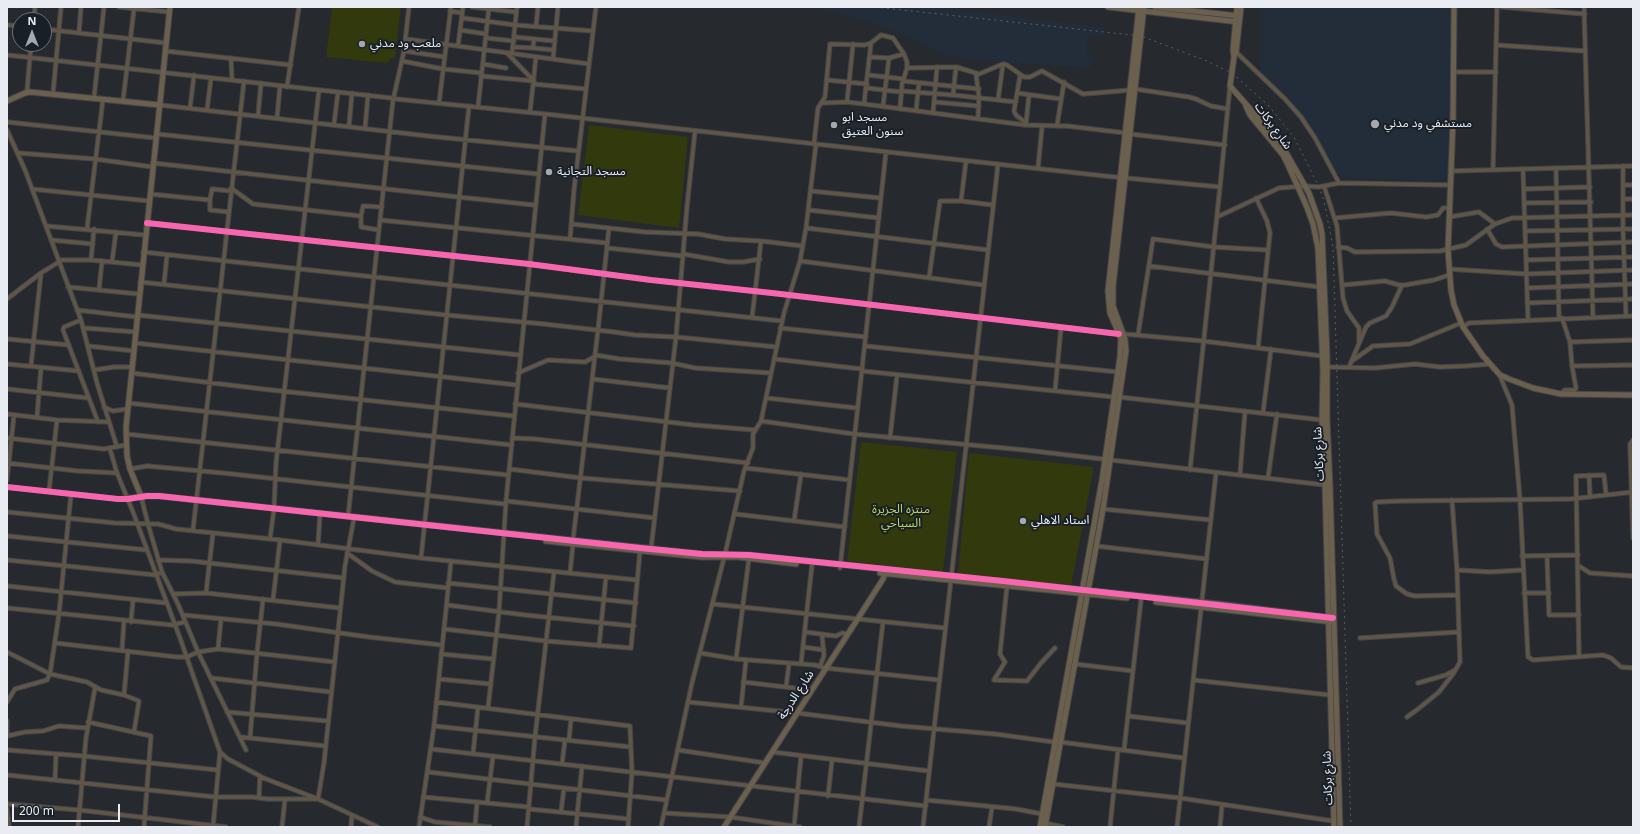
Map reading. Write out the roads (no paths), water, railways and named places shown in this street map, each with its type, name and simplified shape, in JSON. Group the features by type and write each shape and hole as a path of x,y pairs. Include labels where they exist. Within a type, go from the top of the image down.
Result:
{"street":[{"path":"52,94 62,7"},
{"path":"79,32 81,7"},
{"path":"94,98 104,7"},
{"path":"119,7 170,10 127,409 125,434 130,469 141,496 162,572 174,594 198,652 246,750"},
{"path":"287,86 299,7"},
{"path":"318,798 326,746 340,608 348,551 351,518 351,487 393,98 404,51 409,7"},
{"path":"458,46 463,7"},
{"path":"472,7 516,12"},
{"path":"512,53 517,7"},
{"path":"536,26 538,7"},
{"path":"553,59 558,7"},
{"path":"570,239 578,151 596,7"},
{"path":"1108,7 1238,19"},
{"path":"1155,7 1238,19"},
{"path":"1237,7 1238,19"},
{"path":"1190,470 1230,86 1238,19 1241,7"},
{"path":"1454,7 1454,72 1448,250 1449,272 1454,305 1462,325 1490,364 1500,375 1512,405 1520,500 1522,570 1528,657 1530,659 1553,659 1580,656 1608,656 1621,667 1633,668"},
{"path":"1493,170 1497,7"},
{"path":"1502,7 1584,14"},
{"path":"1584,7 1592,230 1593,317"},
{"path":"478,107 489,8"},
{"path":"124,101 134,9"},
{"path":"439,103 450,9 462,13"},
{"path":"1043,825 1042,814 1085,592 1126,351 1121,334 1110,313 1108,291 1123,178 1141,9"},
{"path":"462,18 488,20 515,25 593,31"},
{"path":"52,30 166,43"},
{"path":"460,30 486,36 555,41"},
{"path":"661,827 688,702 725,556 745,468 753,448 753,437 760,420 766,398 780,328 800,261 809,210 818,108 826,97 830,44 853,44 865,46 881,35 889,36 895,40 907,60 907,68 901,92 900,109"},
{"path":"406,39 589,64"},
{"path":"533,48 534,39"},
{"path":"864,104 871,43"},
{"path":"847,102 853,44"},
{"path":"1496,45 1585,51"},
{"path":"513,47 553,50"},
{"path":"165,51 291,65"},
{"path":"404,51 445,57"},
{"path":"27,92 30,52"},
{"path":"507,52 534,82"},
{"path":"1234,53 1285,99 1301,118 1315,138 1338,183"},
{"path":"870,57 889,58 904,54"},
{"path":"7,55 163,71 280,86 530,112 966,161 1220,187"},
{"path":"530,112 536,57"},
{"path":"231,58 232,80"},
{"path":"883,106 889,58"},
{"path":"402,61 444,69 586,89"},
{"path":"483,64 506,68"},
{"path":"907,68 956,67 976,74 1003,64 1007,65 1020,76 1030,77 1042,71 1083,94 1109,91 1124,92 1133,90 1189,97 1211,106 1228,109"},
{"path":"998,100 1003,64"},
{"path":"932,113 938,67"},
{"path":"953,95 956,67"},
{"path":"1454,72 1496,72"},
{"path":"976,74 980,97 978,118"},
{"path":"190,108 194,75"},
{"path":"868,75 919,83 979,89"},
{"path":"1020,76 1014,113 1026,124"},
{"path":"207,110 211,78"},
{"path":"827,80 849,82 885,91 980,97 1016,102"},
{"path":"193,530 244,81"},
{"path":"1057,126 1064,82"},
{"path":"258,116 261,83"},
{"path":"916,111 919,83"},
{"path":"277,118 280,86"},
{"name":"شارع بركات","path":"1230,86 1281,144 1313,203 1322,234 1330,486 1330,695 1333,824"},
{"path":"270,539 274,509 278,450 319,90"},
{"path":"7,101 27,92 52,94 578,151"},
{"path":"334,124 338,92"},
{"path":"1017,93 1061,99"},
{"path":"349,126 352,94"},
{"path":"365,128 368,95"},
{"path":"1026,124 1029,95"},
{"path":"87,229 103,99"},
{"path":"821,103 847,102 1042,126 1057,126 1224,145"},
{"path":"934,102 979,106"},
{"name":"شارع بركات","path":"1245,103 1250,115 1282,155 1306,205 1316,239 1320,287 1322,420 1340,827"},
{"path":"421,558 423,526 431,466 442,348 469,106"},
{"path":"488,708 499,612 505,503 512,445 534,205 545,114"},
{"path":"7,122 236,142 538,174"},
{"path":"1038,168 1042,126"},
{"path":"7,130 18,153 84,328 94,370 116,447"},
{"path":"651,549 676,337 695,131"},
{"path":"840,566 886,152"},
{"path":"18,153 233,172 534,205"},
{"path":"961,201 966,161"},
{"path":"923,827 998,164"},
{"path":"1623,166 1623,229 1626,316"},
{"path":"1451,171 1633,166"},
{"path":"1556,168 1559,302 1561,318 1570,342 1576,389 1565,390 1561,394"},
{"path":"1522,169 1524,189 1528,320"},
{"path":"1217,217 1279,188 1324,186 1338,183 1450,185"},
{"path":"1623,185 1633,185"},
{"path":"1324,186 1338,228 1338,247 1343,285 1343,298 1347,311 1359,328 1359,343"},
{"path":"1524,189 1590,187"},
{"path":"32,189 149,201"},
{"path":"229,212 210,210 212,189 231,189 253,204 361,216"},
{"path":"811,190 880,198"},
{"path":"150,194 210,200"},
{"path":"1256,198 1269,227 1266,281 1258,348"},
{"path":"1623,199 1633,199"},
{"path":"929,278 940,201 961,201 993,205"},
{"path":"1524,203 1591,202"},
{"path":"379,230 361,228 361,216 363,206 382,207"},
{"path":"1335,218 1392,213 1426,216 1438,215 1443,208 1449,208"},
{"path":"809,210 879,218"},
{"path":"1449,217 1479,212 1495,224"},
{"path":"1338,247 1344,246 1355,252 1448,250 1466,245 1487,229 1506,220 1525,217 1633,215"},
{"path":"380,220 608,242"},
{"path":"147,223 529,264 1061,328 1204,340 1322,356"},
{"path":"572,224 698,234 725,240 761,241 803,246"},
{"path":"46,226 94,229 145,235"},
{"path":"570,573 609,228"},
{"path":"806,228 988,250"},
{"path":"91,260 94,229"},
{"path":"1487,229 1499,246 1633,242"},
{"path":"1525,231 1633,229"},
{"path":"112,262 116,232"},
{"path":"1138,335 1153,239 1214,247 1268,250"},
{"path":"51,240 93,244"},
{"path":"752,318 761,241"},
{"path":"607,248 683,255 729,262 743,262 760,259"},
{"path":"143,252 678,311 782,321"},
{"path":"164,284 167,255"},
{"path":"1526,260 1633,257"},
{"path":"7,299 58,261 67,259 91,260 142,265"},
{"path":"99,290 102,261"},
{"path":"800,261 984,285"},
{"path":"1149,266 1320,287"},
{"path":"1343,285 1385,281 1402,285 1434,280 1449,272 1526,274 1633,270"},
{"path":"31,366 32,342 41,273"},
{"path":"140,282 635,335 676,337 777,347"},
{"path":"1527,288 1633,284"},
{"path":"1349,367 1366,327 1382,319 1390,312 1402,285"},
{"path":"68,287 139,294"},
{"path":"1527,303 1633,299"},
{"path":"77,310 520,355"},
{"path":"1352,362 1373,346 1410,344 1470,323 1633,316"},
{"path":"81,320 63,328 98,422"},
{"path":"84,328 136,332"},
{"path":"780,328 866,337"},
{"path":"1055,391 1061,328"},
{"path":"1117,397 1118,372 1122,342 1121,334"},
{"path":"7,340 69,345"},
{"path":"1570,342 1633,340"},
{"path":"135,343 364,368 440,378 517,385"},
{"path":"88,346 134,351"},
{"path":"865,346 1118,372"},
{"path":"1264,413 1271,349"},
{"path":"518,373 548,360 585,362 595,356 672,363 695,368 771,373"},
{"path":"774,359 897,375 1117,397 1322,420"},
{"path":"7,364 79,371"},
{"path":"1327,367 1375,368 1415,364 1452,367 1490,364"},
{"path":"1572,366 1633,365"},
{"path":"37,417 41,368"},
{"path":"94,370 132,368"},
{"path":"131,374 514,416"},
{"path":"890,438 897,375"},
{"path":"1500,375 1533,388 1561,394 1633,395"},
{"path":"592,380 670,388"},
{"path":"7,389 88,398"},
{"path":"766,398 857,408"},
{"path":"128,403 512,445"},
{"path":"515,404 666,422 755,430"},
{"path":"104,407 114,412 127,409"},
{"path":"1240,474 1246,411"},
{"path":"7,414 57,420 109,422"},
{"path":"1268,478 1277,414"},
{"path":"7,480 9,438 14,415"},
{"path":"49,491 57,420"},
{"path":"760,420 854,434 1108,459 1325,485"},
{"path":"125,434 203,441 508,475"},
{"path":"9,438 110,449 126,445"},
{"path":"512,438 748,463"},
{"path":"1633,440 1630,444 1633,538"},
{"path":"110,449 117,473 138,524 187,656 220,752 213,826"},
{"path":"1043,825 1053,784 1057,742 1075,664 1085,592 1103,509 1108,459"},
{"path":"8,463 117,473"},
{"path":"130,469 147,466 427,496 577,508 655,518"},
{"path":"745,468 850,480"},
{"path":"509,469 581,478 740,491"},
{"path":"1177,827 1216,473"},
{"path":"794,521 801,474"},
{"path":"1589,475 1590,496"},
{"path":"1580,656 1576,476 1604,475 1606,494"},
{"path":"7,487 128,499 141,496 152,496 196,500 701,557 749,555 1331,619"},
{"path":"1458,595 1415,596 1407,594 1396,586 1390,558 1378,538 1375,506 1377,502 1576,498 1632,492"},
{"path":"7,702 15,688 47,680 50,674 59,614 72,494"},
{"path":"1406,717 1438,692 1456,669 1461,658 1452,500"},
{"path":"1103,509 1211,520"},
{"path":"7,512 138,524 158,524 176,529 280,540 348,551 451,560 637,580"},
{"path":"318,545 320,514"},
{"path":"735,514 845,527"},
{"path":"206,593 213,533"},
{"path":"7,536 147,550"},
{"path":"273,600 280,540"},
{"path":"573,542 812,565 840,566"},
{"path":"1096,546 1207,559"},
{"path":"348,551 372,571 395,582 448,588"},
{"path":"444,629 546,641 632,648 640,551"},
{"path":"1522,556 1578,555"},
{"path":"1547,556 1549,615 1579,615"},
{"path":"150,558 344,578"},
{"path":"736,659 749,558"},
{"path":"7,560 156,575 162,572"},
{"path":"419,827 434,726 451,560"},
{"path":"801,664 812,565"},
{"path":"1579,566 1590,573 1633,576"},
{"path":"1457,570 1490,572 1522,570"},
{"name":"شارع الدرجة","path":"724,827 797,713 823,667 857,619 886,571"},
{"path":"527,827 554,572"},
{"path":"599,646 606,577"},
{"path":"951,578 1007,586 1085,592 1141,600 1202,604"},
{"path":"448,583 636,603"},
{"path":"7,586 167,603"},
{"path":"1007,586 1000,654 1005,662 994,680 1027,681 1055,648"},
{"path":"174,594 206,593 340,608"},
{"path":"1524,593 1549,593"},
{"path":"250,738 263,599"},
{"path":"131,622 133,600"},
{"path":"1124,750 1141,600"},
{"path":"713,604 945,628"},
{"path":"447,605 549,618 634,626"},
{"path":"7,608 131,622 175,625 185,622"},
{"path":"183,615 260,622 442,645"},
{"path":"218,649 222,619"},
{"path":"122,650 124,621"},
{"path":"859,827 883,622"},
{"path":"805,632 836,636 842,633 847,634"},
{"path":"1360,638 1460,632"},
{"path":"822,635 824,650 823,667"},
{"path":"55,643 177,657 218,649 335,662"},
{"path":"803,646 824,650"},
{"path":"124,695 128,651"},
{"path":"7,652 50,674 87,682 96,688 124,695 139,701 134,732"},
{"path":"700,653 736,659 801,664 876,674 939,680"},
{"path":"442,654 493,659"},
{"path":"740,707 746,660"},
{"path":"786,687 789,664"},
{"path":"1075,664 1133,671"},
{"path":"1418,683 1446,675 1456,669"},
{"path":"211,678 331,692"},
{"path":"439,679 490,684"},
{"path":"1194,680 1330,695"},
{"path":"743,682 811,690"},
{"path":"78,827 87,728 96,688"},
{"path":"436,702 630,726 632,772 628,827"},
{"path":"688,702 933,729 995,734 1184,758"},
{"path":"473,754 478,707"},
{"path":"227,712 328,720"},
{"path":"1128,716 1188,723"},
{"path":"562,764 571,719"},
{"path":"7,721 7,735 43,731 59,726 87,728"},
{"path":"88,722 151,736 144,827"},
{"path":"434,726 631,747"},
{"path":"240,737 326,746"},
{"path":"431,749 828,796 926,806"},
{"path":"7,750 149,762 218,770"},
{"path":"678,750 765,763"},
{"path":"1110,827 1118,750"},
{"path":"220,752 228,759 260,775 260,777 318,798 378,827"},
{"path":"772,752 929,771"},
{"path":"54,780 56,754"},
{"path":"487,803 493,756"},
{"path":"794,827 801,756"},
{"path":"828,796 832,760"},
{"path":"576,827 582,766"},
{"path":"428,772 666,800"},
{"path":"7,775 215,797 285,799 318,798"},
{"path":"260,777 260,798"},
{"path":"1053,784 1114,792 1180,798 1333,824"},
{"path":"561,812 564,788"},
{"path":"423,797 628,819"},
{"path":"282,827 285,799"},
{"path":"926,800 1021,810 1042,814"},
{"path":"475,826 477,802"},
{"path":"7,804 79,810 226,827"},
{"path":"1220,827 1222,805"},
{"path":"989,827 992,807"},
{"path":"7,808 9,827"},
{"path":"664,813 730,817 800,827"},
{"path":"351,827 352,815"},
{"path":"420,817 435,822 490,827"},
{"path":"1043,825 1063,827"}],"railway":[{"path":"875,7 1141,36 1207,61 1232,73 1268,105 1294,137 1319,187 1324,201 1333,247 1351,827"}],"place":[{"name":"ملعب ود مدني","path":"362,44"},
{"name":"مستشفي ود مدني","path":"1375,124"},
{"name":"مسجد ابو سنون العتيق","path":"834,125"},
{"name":"مسجد التجانية","path":"549,172"},
{"name":"استاد الاهلي","path":"1023,521"}],"park label":[{"name":"منتزه الجزيرة السياحي","path":"901,517"}]}
